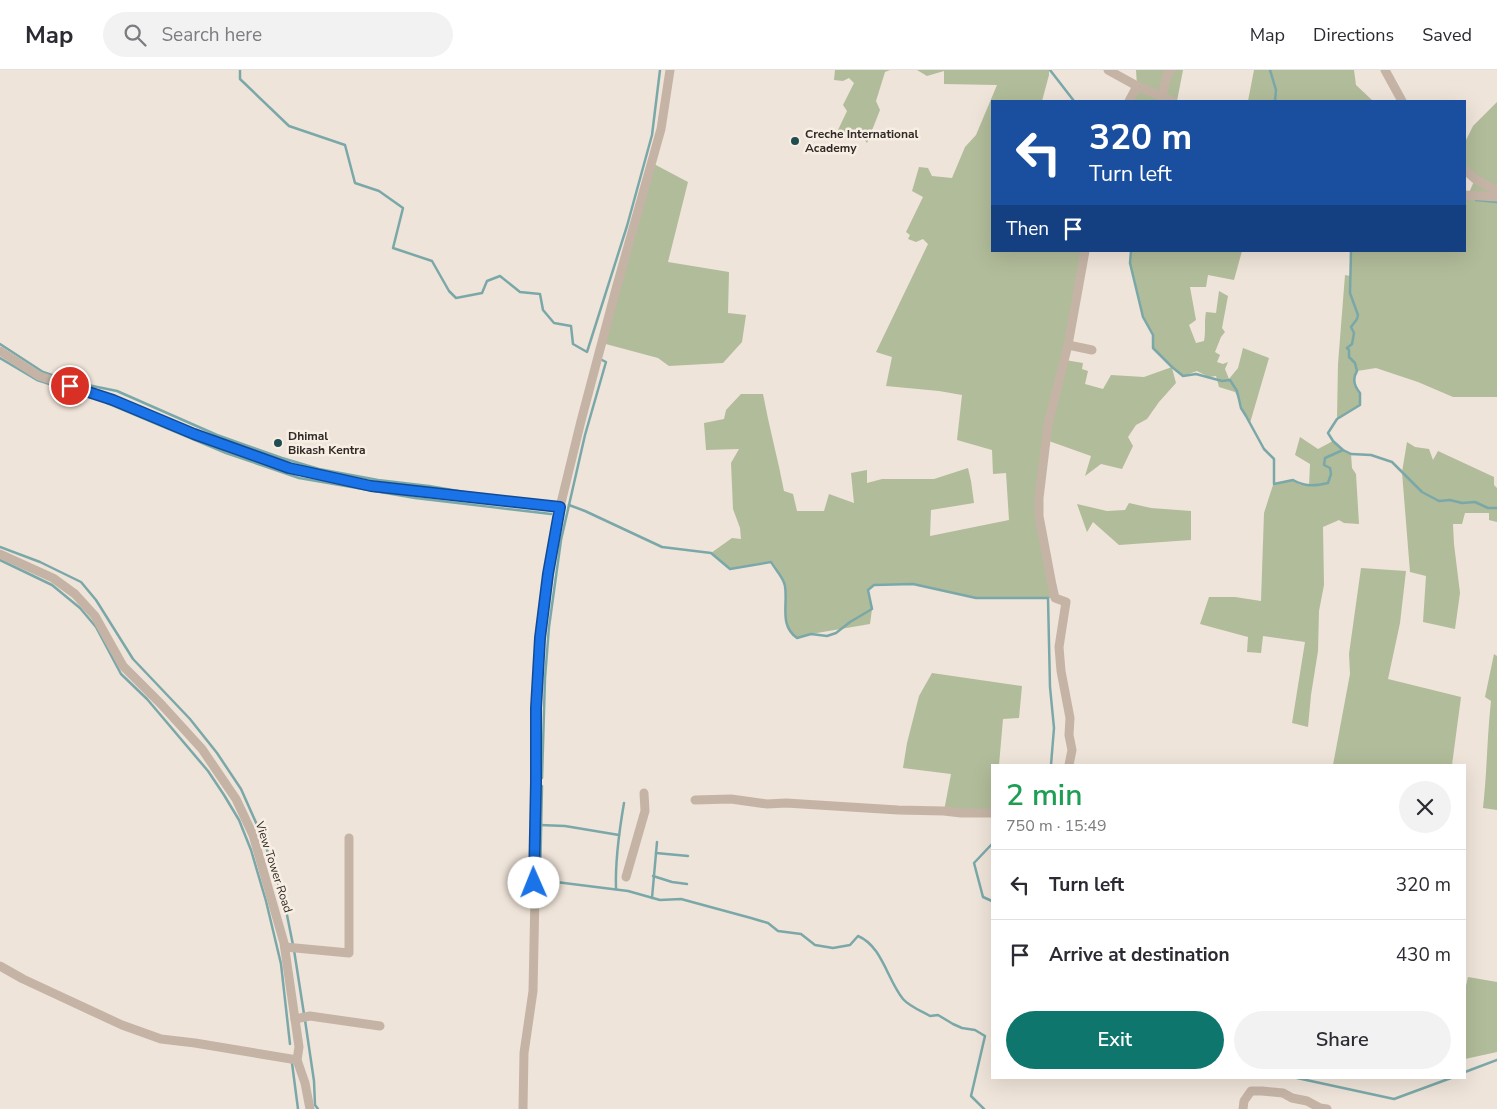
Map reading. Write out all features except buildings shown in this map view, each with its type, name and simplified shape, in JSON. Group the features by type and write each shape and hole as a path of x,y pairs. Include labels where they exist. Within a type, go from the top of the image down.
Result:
{"street":[{"path":"523,1109 524,1052 533,991 536,708 540,638 548,574 560,507 616,289 662,129 670,70"},
{"path":"1108,70 1137,86 1170,100"},
{"path":"1162,96 1167,75 1171,70"},
{"path":"1385,70 1401,100"},
{"path":"1130,100 1137,86"},
{"path":"1466,171 1475,179 1497,190"},
{"path":"1466,195 1497,197"},
{"path":"1069,764 1072,750 1069,735 1070,718 1061,671 1059,647 1066,602 1055,598 1039,516 1039,498 1048,424 1068,345 1085,252"},
{"path":"1068,345 1092,350"},
{"path":"0,351 39,376 113,400 194,434 289,468 371,486 560,507"},
{"name":"View Tower Road","path":"0,554 45,574 75,594 95,616 123,666 168,711 202,749 236,799 253,835 285,947 299,1047 297,1060 305,1083 310,1109"},
{"path":"626,877 645,811 644,793"},
{"path":"695,800 731,799 767,804 786,803 991,813"},
{"path":"285,947 349,953 349,838"},
{"path":"0,966 23,979 122,1025 161,1038 297,1060"},
{"path":"295,1019 310,1016 380,1026"},
{"path":"1243,1109 1244,1101 1251,1091 1262,1091 1283,1093 1292,1098 1307,1101 1320,1108 1327,1109"}],"green space":[{"path":"835,70 890,70 885,72 876,101 880,110 867,143 859,132 851,130 846,140 838,130 847,111 843,105 854,83 849,78 843,81 834,80"},
{"path":"917,70 1049,70 1042,100 991,100 991,252 1085,252 1065,360 1083,363 1082,369 1088,371 1085,384 1103,389 1111,375 1144,377 1172,367 1153,348 1153,335 1143,317 1130,263 1131,252 1242,252 1234,280 1208,275 1206,287 1190,287 1196,320 1189,325 1196,343 1204,341 1206,312 1216,313 1219,291 1228,296 1222,328 1225,332 1215,352 1220,355 1217,362 1223,364 1228,362 1225,369 1229,379 1238,368 1243,348 1269,358 1250,423 1235,392 1219,387 1216,376 1209,377 1197,371 1183,376 1172,368 1176,383 1147,419 1136,425 1128,437 1133,446 1122,469 1101,464 1085,476 1091,456 1046,440 1039,498 1055,598 976,598 913,584 874,585 868,590 872,609 870,624 797,638 791,633 786,621 784,583 771,561 730,569 711,553 732,538 741,539 740,528 733,509 731,463 739,449 706,450 704,423 724,419 726,410 741,394 763,394 784,491 793,494 797,511 824,511 829,494 854,503 851,473 867,470 867,483 882,479 934,479 968,468 974,503 931,510 930,536 1009,520 1006,473 993,474 992,450 957,440 962,395 886,386 892,357 876,352 928,244 923,239 916,242 908,239 910,235 906,232 923,197 912,191 919,167 928,168 932,176 952,178 965,147 976,135 997,85 944,84 944,71 927,76"},
{"path":"1136,70 1183,70 1177,100 1130,100 1137,86"},
{"path":"1254,70 1354,70 1356,85 1372,100 1248,100"},
{"path":"1497,102 1497,397 1453,397 1418,382 1376,368 1357,371 1354,382 1360,393 1360,405 1337,419 1338,364 1345,275 1350,276 1351,252 1466,252 1466,195 1468,195 1475,179 1466,171 1466,140 1473,126"},
{"path":"652,163 688,182 668,262 729,272 728,313 746,315 742,342 723,363 669,366 658,358 602,343"},
{"path":"1300,437 1318,449 1333,441 1351,454 1352,468 1356,474 1359,524 1344,523 1339,520 1323,527 1324,585 1319,611 1318,651 1308,727 1292,723 1305,642 1263,636 1261,653 1247,652 1248,637 1200,624 1209,597 1235,597 1261,601 1264,513 1273,485 1293,480 1299,484 1309,486 1310,464 1295,455"},
{"path":"1407,442 1415,447 1429,449 1433,460 1438,451 1494,477 1494,485 1497,488 1497,522 1489,520 1489,513 1465,513 1462,524 1453,524 1460,593 1455,629 1423,622 1426,576 1410,572 1402,472"},
{"path":"1129,503 1151,508 1191,511 1191,540 1119,545 1093,522 1087,532 1077,504 1107,511 1125,510"},
{"path":"1361,568 1406,571 1400,623 1388,679 1461,697 1452,764 1333,764 1350,674 1349,654"},
{"path":"1494,654 1497,656 1497,810 1483,808 1491,701 1485,697"},
{"path":"932,673 1022,686 1019,718 1003,719 999,764 991,764 991,813 944,811 951,774 903,768 907,743 919,696"},
{"path":"1468,977 1497,982 1497,1052 1466,1059 1466,986"}],"waterway":[{"path":"240,70 240,79 289,126 345,145 355,183 379,191 403,208 393,248 432,261 449,291 456,298 482,293 487,281 500,276 520,292 540,294 543,310 554,323 571,326 573,344 587,352 627,226 652,135 660,70"},
{"path":"1050,70 1073,100"},
{"path":"1270,70 1276,90 1275,100"},
{"path":"1476,200 1497,202"},
{"path":"1131,252 1130,263 1143,317 1153,335 1153,348 1183,376 1196,374 1222,381 1230,380 1237,391 1241,408 1264,449 1274,459 1274,484 1293,480 1310,485 1328,483 1331,474 1330,468 1324,465 1325,458 1343,450 1351,454 1371,455 1392,462 1422,492 1439,501 1475,502 1488,508 1497,508"},
{"path":"1343,450 1333,441 1328,433 1337,419 1360,405 1360,393 1354,382 1357,371 1355,363 1349,357 1349,350 1347,348 1352,344 1354,333 1351,327 1358,315 1350,293 1351,252"},
{"path":"0,344 43,372 73,382 117,391 217,435 282,458 319,469 378,480 464,492"},
{"path":"0,358 37,380 90,397"},
{"path":"542,778 545,678 549,627 561,540 585,435 606,362 602,360"},
{"path":"107,403 226,453 299,478 415,498 551,514"},
{"path":"569,505 662,547 711,553 730,569 771,562 784,583 786,621 791,633 797,638 811,634 827,636 836,633 872,609 868,590 874,585 913,584 976,598 1048,598 1050,687 1054,728 1051,764"},
{"path":"0,547 40,562 81,582 96,600 133,659 190,719 217,753 241,789 262,836 275,872 293,945"},
{"path":"0,560 52,585 80,608 96,627 121,674 147,699 208,771 239,820 251,850 266,901 281,964 290,1044"},
{"path":"542,786 540,880 628,891 660,900 681,899 768,923 778,931 801,934 815,945 833,948 850,945 858,936 873,947 879,955 897,991 908,1004 930,1016 938,1015 953,1024 975,1030 985,1036 971,1096 984,1109"},
{"path":"616,889 616,867 624,803"},
{"path":"540,825 565,826 619,835"},
{"path":"652,898 657,842"},
{"path":"991,845 974,863 983,897 991,901"},
{"path":"656,853 688,856"},
{"path":"653,876 687,884"},
{"path":"294,950 304,1014"},
{"path":"305,1020 314,1081 315,1105 318,1109"},
{"path":"1466,1072 1497,1060"},
{"path":"292,1063 298,1109"},
{"path":"1302,1079 1394,1099 1448,1079"}],"place":[{"name":"Creche International Academy","path":"795,141"},
{"name":"Dhimal Bikash Kentra","path":"278,443"}],"route":[{"path":"70,386 113,400 194,434 289,468 371,486 560,507 548,574 540,638 536,708 534,883"}]}
